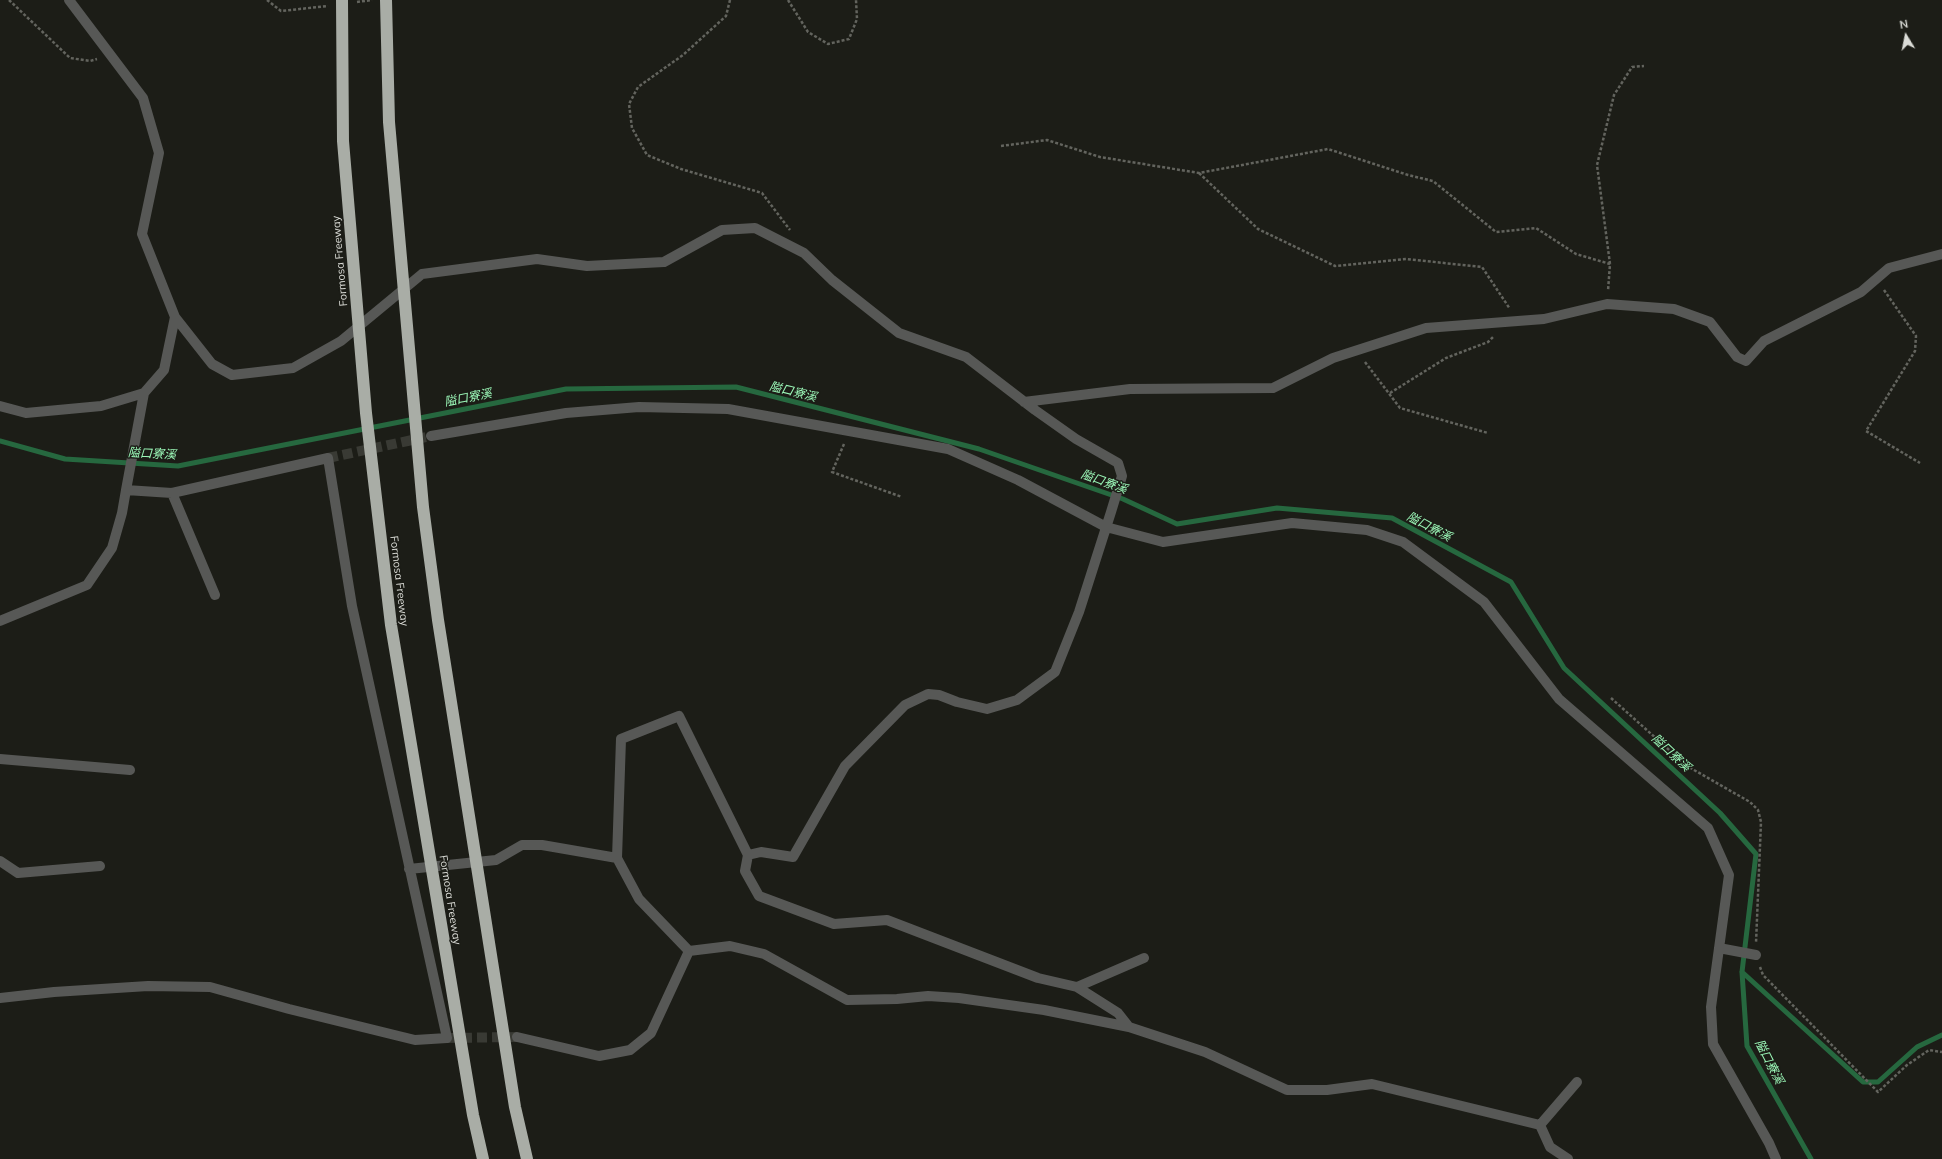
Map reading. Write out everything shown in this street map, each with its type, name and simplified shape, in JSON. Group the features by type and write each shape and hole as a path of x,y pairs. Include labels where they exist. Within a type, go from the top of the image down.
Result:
{"highway":[{"path":"386,0 389,122 423,507 439,628 515,1107 527,1159"},
{"name":"Formosa Freeway","path":"343,2 343,141 366,413 389,609 473,1115 483,1159"}],"lane":[{"path":"69,0 143,98 159,153 142,234 174,317 212,364 232,374 293,368 341,341 422,274 537,259 587,266 664,262 722,230 755,228 804,253 832,280 899,333 966,357 1024,402 1076,439 1118,463 1122,476 1079,612 1055,672 1017,700 987,709 958,702 939,695 928,694 905,705 845,766 792,857 761,852 748,855"},
{"path":"1024,402 1130,389 1273,388 1333,358 1426,328 1544,320 1607,304 1674,309 1710,322 1737,356 1746,361 1764,341 1861,292 1889,268 1942,254"},
{"path":"0,621 87,585 112,548 122,513 144,393 164,370 174,317"},
{"path":"0,406 26,413 101,406 144,393"},
{"path":"431,436 566,413 639,407 728,408 948,449 1018,480 1106,526 1163,542 1292,523 1367,530 1403,542 1484,602 1559,699 1708,828 1729,875 1711,1008 1713,1044 1769,1142 1776,1159"},
{"path":"0,998 54,992 148,986 210,987 289,1009 415,1040 448,1038 409,869 352,606 328,458 172,493 126,490"},
{"path":"172,493 215,595"},
{"path":"689,951 639,899 617,858 621,739 679,716 748,855 745,871 759,896 834,924 887,920 1038,978 1077,987 1118,1013 1129,1027"},
{"path":"0,759 130,770"},
{"path":"409,869 496,860 522,845 542,845 617,858"},
{"path":"0,861 18,873 100,866"},
{"path":"689,951 730,946 764,954 847,1000 897,999 928,996 959,998 1044,1010 1129,1027 1205,1052 1287,1090 1327,1090 1372,1084 1540,1125"},
{"path":"1719,948 1755,955"},
{"path":"516,1037 598,1056 630,1050 651,1034 689,951"},
{"path":"1077,987 1144,958"},
{"path":"1540,1125 1577,1082"},
{"path":"1540,1125 1550,1147 1568,1159"}],"path":[{"path":"9,0 70,58 90,61 110,56"},
{"path":"267,0 281,11 343,2 375,0"},
{"path":"730,0 726,16 683,55 638,87 630,104 632,128 647,155 681,169 762,193 786,223 804,253"},
{"path":"788,0 808,32 828,44 849,39 856,19 856,0"},
{"path":"1607,304 1610,264 1597,164 1614,95 1632,67 1644,66"},
{"path":"1001,146 1047,140 1100,158 1199,173 1328,148 1408,175 1434,180 1496,232 1536,228 1576,254 1610,264"},
{"path":"1199,173 1258,229 1335,266 1406,259 1482,267 1510,308 1508,323 1488,342 1446,358 1390,393"},
{"path":"1876,280 1916,336 1914,351 1866,432 1920,463"},
{"path":"1355,351 1390,393 1400,408 1488,434"},
{"path":"849,430 832,472 902,497"},
{"path":"1611,698 1687,766 1750,802 1758,810 1761,822 1755,955 1763,975 1878,1092 1907,1065 1929,1050 1942,1052"}],"waterway":[{"name":"隘口寮溪","path":"0,441 65,459 178,466 566,389 736,387 979,449 1123,499 1177,524 1277,508 1392,518 1511,582 1564,668 1720,813 1756,854 1742,972 1747,1046 1811,1159"},
{"path":"1742,972 1863,1082 1878,1082 1917,1047 1942,1035"}],"tunnel":[{"path":"328,458 431,436"},
{"path":"447,1038 517,1037"}]}
